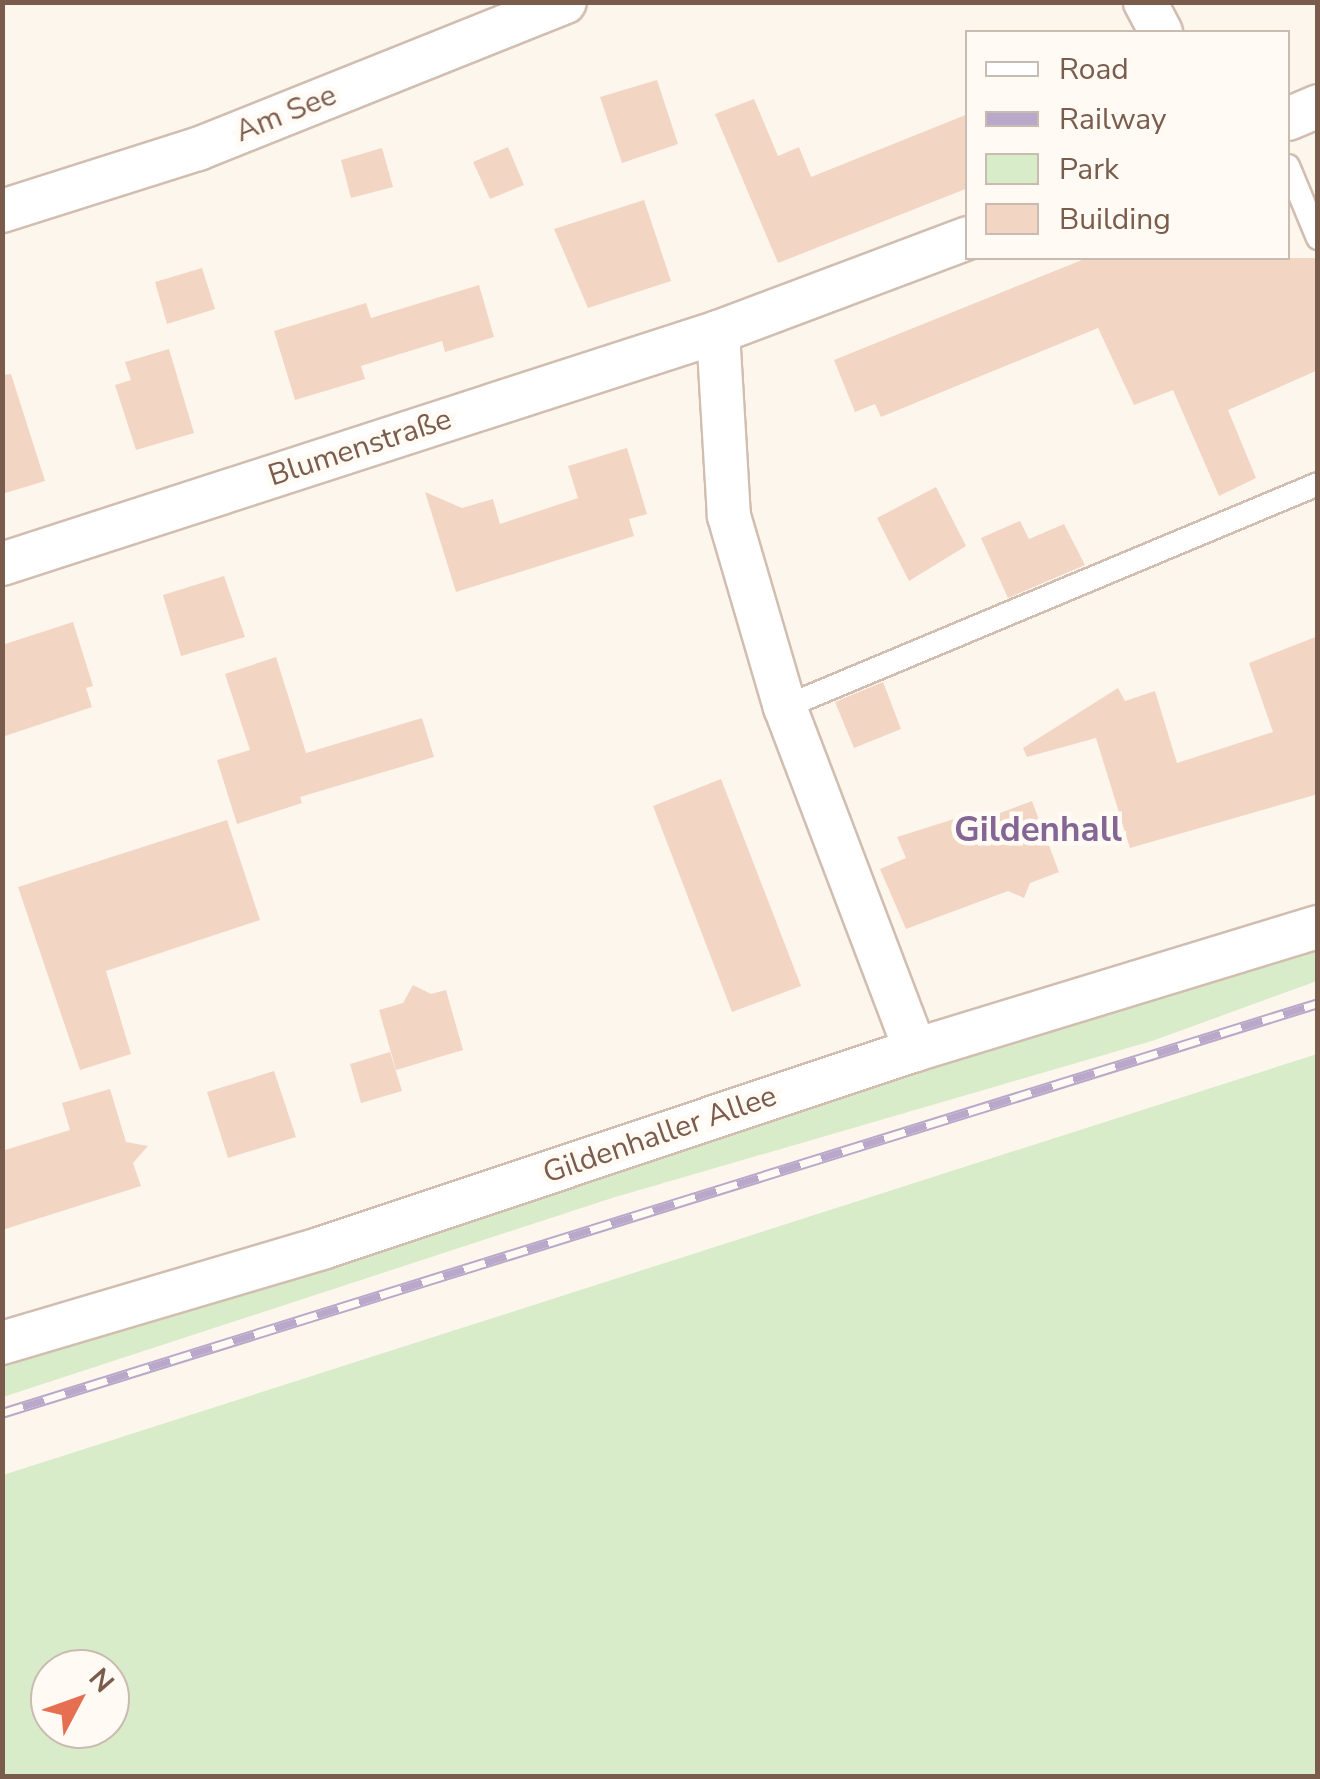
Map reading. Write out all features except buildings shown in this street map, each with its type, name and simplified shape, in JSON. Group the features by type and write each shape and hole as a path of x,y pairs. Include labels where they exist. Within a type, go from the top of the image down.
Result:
{"street":[{"name":"Am See","path":"2,211 198,149 565,2"},
{"path":"1146,2 1160,30"},
{"path":"1290,117 1318,106"},
{"name":"Blumenstraße","path":"2,564 718,332 965,239"},
{"path":"718,332 729,516 785,707 915,1050"},
{"name":"Gildenhaller Allee","path":"2,1342 322,1248 915,1050 1318,927"}],"lane":[{"path":"1290,171 1318,238"},
{"path":"785,707 1318,484"}],"green space":[{"path":"1317,934 1317,981 1152,1041 612,1198 3,1397 2,1342"},
{"path":"1317,1054 1317,1776 3,1776 3,1475"}],"railway":[{"path":"2,1413 1318,1003"}],"district":[{"name":"Gildenhall","path":"1038,830"}]}
